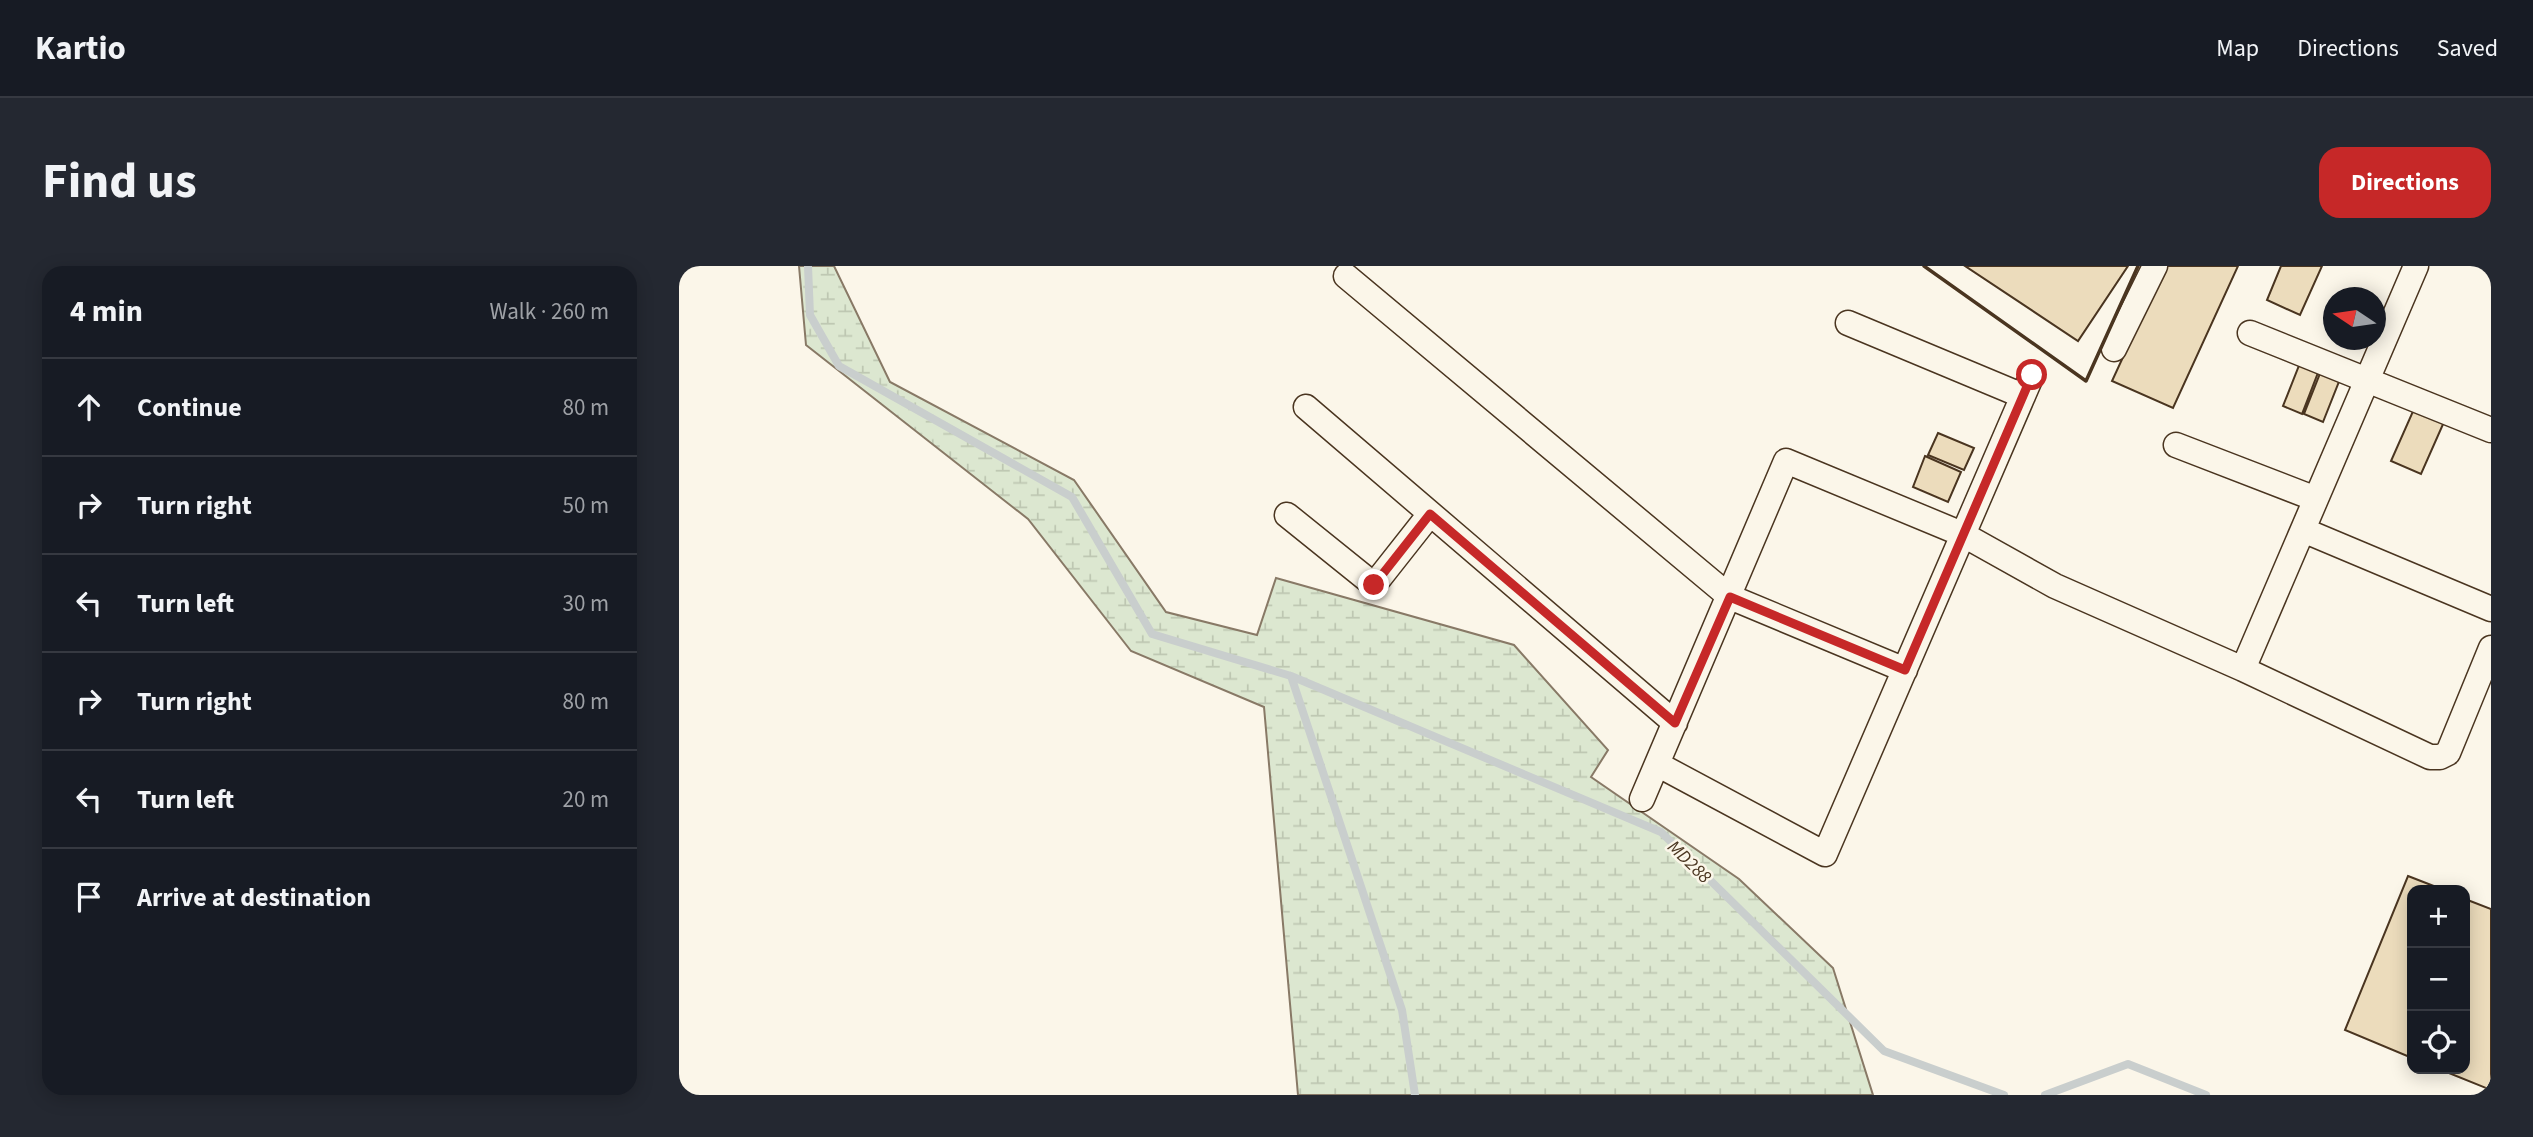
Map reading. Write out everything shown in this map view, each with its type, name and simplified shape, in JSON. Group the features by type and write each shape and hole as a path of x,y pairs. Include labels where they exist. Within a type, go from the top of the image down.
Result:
{"street":[{"path":"2114,349 2155,266"},
{"path":"2243,669 2416,266"},
{"path":"1346,276 1730,597 1905,670"},
{"path":"1657,764 1825,854 2027,386 1848,323"},
{"path":"2250,334 2491,430"},
{"path":"1306,407 1675,723"},
{"path":"2176,445 2316,499"},
{"path":"1642,799 1786,461 1962,534 2055,586 2243,669 2430,757 2440,757 2448,753 2491,648"},
{"path":"1287,515 1374,585 1430,514"},
{"path":"2303,530 2491,609"}],"green space":[{"path":"799,266 834,266 890,382 1074,480 1166,612 1257,635 1276,578 1514,645 1608,750 1591,777 1739,879 1833,968 1873,1095 1298,1095 1264,707 1131,651 1028,519 806,345"}],"building":[{"path":"1965,266 2128,266 2078,341"},
{"path":"2165,266 2238,266 2173,408 2112,381"},
{"path":"2281,266 2322,266 2300,315 2267,300"},
{"path":"2300,363 2319,370 2302,414 2283,406"},
{"path":"2321,371 2340,379 2323,422 2304,414"},
{"path":"2414,409 2444,422 2421,474 2391,461"},
{"path":"1938,433 1974,448 1964,470 1928,455"},
{"path":"1925,456 1961,472 1948,502 1913,487"},
{"path":"2408,876 2431,885 2407,885 2407,1056 2345,1030"},
{"path":"2470,901 2491,909 2491,1090 2451,1074 2470,1074"}],"waterway":[{"path":"808,266 810,315 839,366 1072,497 1152,634 1291,676 1402,1010 1415,1095"},
{"name":"MD288","path":"1291,676 1661,832 1884,1051 2004,1095"},
{"name":"MD288","path":"2045,1095 2128,1064 2206,1095"}],"wall":[{"path":"1924,266 2086,381 2138,266"}],"route":[{"path":"1374,585 1430,514 1675,723 1730,597 1905,670 2032,375"}]}
